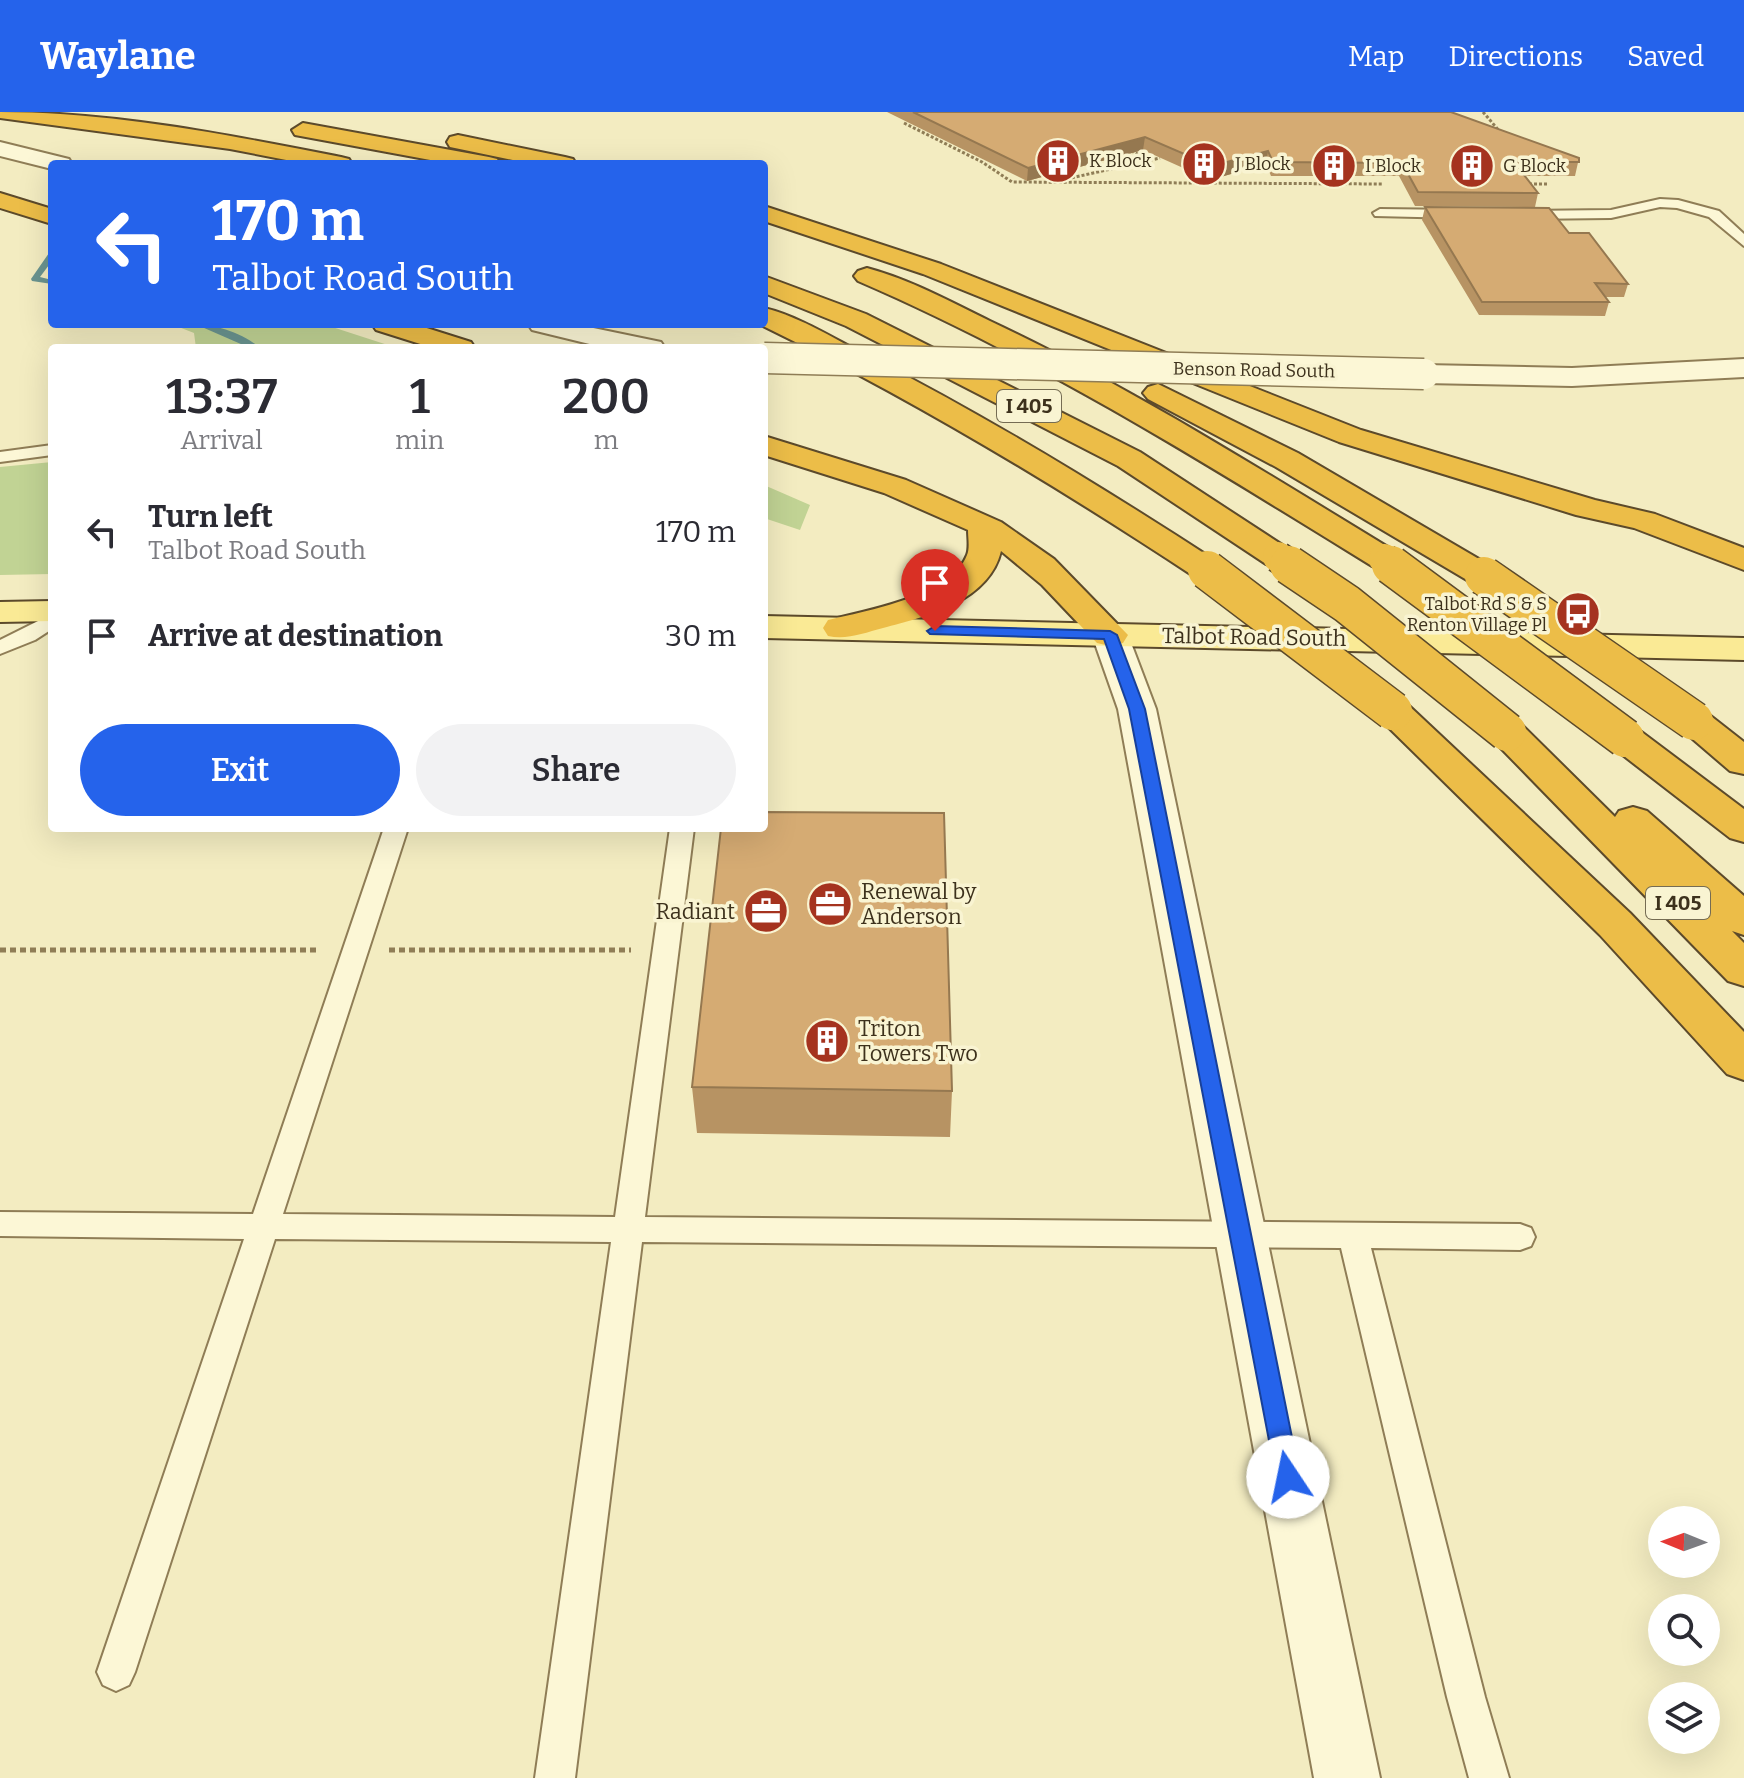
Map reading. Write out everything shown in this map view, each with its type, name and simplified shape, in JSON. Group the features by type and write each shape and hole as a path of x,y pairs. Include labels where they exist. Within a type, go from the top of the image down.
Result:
{"highway":[{"path":"0,112 156,131 325,160"},
{"path":"286,120 471,160"},
{"path":"286,120 447,139 546,160"},
{"path":"300,154 316,160"},
{"path":"0,200 48,216"},
{"path":"768,214 932,269 1350,436 1587,508 1644,521 1744,560"},
{"name":"I 405","path":"768,239 912,294 1001,335 1104,390 1384,559 1744,829"},
{"name":"I 405","path":"768,286 856,320 1129,459 1278,557 1382,630 1507,732 1744,970"},
{"path":"912,294 1001,321 1159,393 1287,460 1484,576 1694,721 1744,762"},
{"path":"768,318 912,390 1107,503 1207,570 1393,711 1615,924 1744,1062"},
{"path":"398,328 448,344"},
{"path":"768,446 940,503 984,526 1019,547 1110,635"},
{"path":"1587,508 1693,550 1744,580"},
{"path":"841,628 914,608 965,584 984,554 984,526"},
{"path":"1507,732 1559,762 1596,790 1696,874 1744,920"},
{"path":"1682,781 1744,846"}],"main road":[{"path":"0,612 48,611"},
{"name":"Talbot Road South","path":"768,627 1744,649"}],"street":[{"path":"0,149 48,161"},
{"path":"557,328 629,344"},
{"name":"Benson Road South","path":"768,358 1572,377 1744,368"},
{"path":"1110,635 1137,709 1347,1778"}],"lane":[{"path":"1603,200 1699,208 1714,214 1744,242"},
{"path":"1501,215 1611,214 1660,203"},
{"path":"1380,213 1471,214"},
{"path":"0,457 48,451"},
{"path":"0,648 28,636 48,623"},
{"path":"116,1672 395,832"},
{"path":"555,1778 681,832"},
{"path":"0,1224 264,1229 1520,1237"},
{"path":"1353,1236 1466,1697 1489,1778"}],"path":[{"path":"1483,112 1510,142"},
{"path":"904,123 982,162 1012,182 1388,184"},
{"path":"1490,131 1500,131"},
{"path":"1126,149 1152,160"},
{"path":"982,162 995,158"},
{"path":"1037,183 1036,180 1076,178 1160,158"},
{"path":"1516,184 1547,184 1538,174"}],"green space":[{"path":"181,328 335,328 385,344 195,344 194,333"},
{"path":"48,462 48,574 0,575 0,467"},
{"path":"768,487 810,505 800,530 768,519"}],"building":[{"path":"913,112 1451,112 1579,158 1579,162 1514,162 1538,193 1418,192 1402,163 1273,162 1268,151 1212,166 1145,137 1028,168"},
{"path":"1425,207 1549,208 1569,233 1589,233 1628,284 1595,283 1609,302 1482,302"},
{"name":"Triton Towers Two","path":"768,812 944,813 952,1091 692,1087 721,832 768,832"}],"waterway":[{"path":"48,261 35,279 48,281"},
{"path":"210,328 250,344"}],"place":[{"name":"K Block","path":"1058,161"},
{"name":"J Block","path":"1204,164"},
{"name":"I Block","path":"1334,166"},
{"name":"G Block","path":"1472,166"},
{"name":"Talbot Rd S & S Renton Village Pl","path":"1578,614"},
{"name":"Renewal by Anderson","path":"830,904"},
{"name":"Radiant","path":"766,911"},
{"name":"Triton Towers Two","path":"827,1041"}],"route":[{"path":"935,631 1110,635 1137,709 1288,1477"}]}
